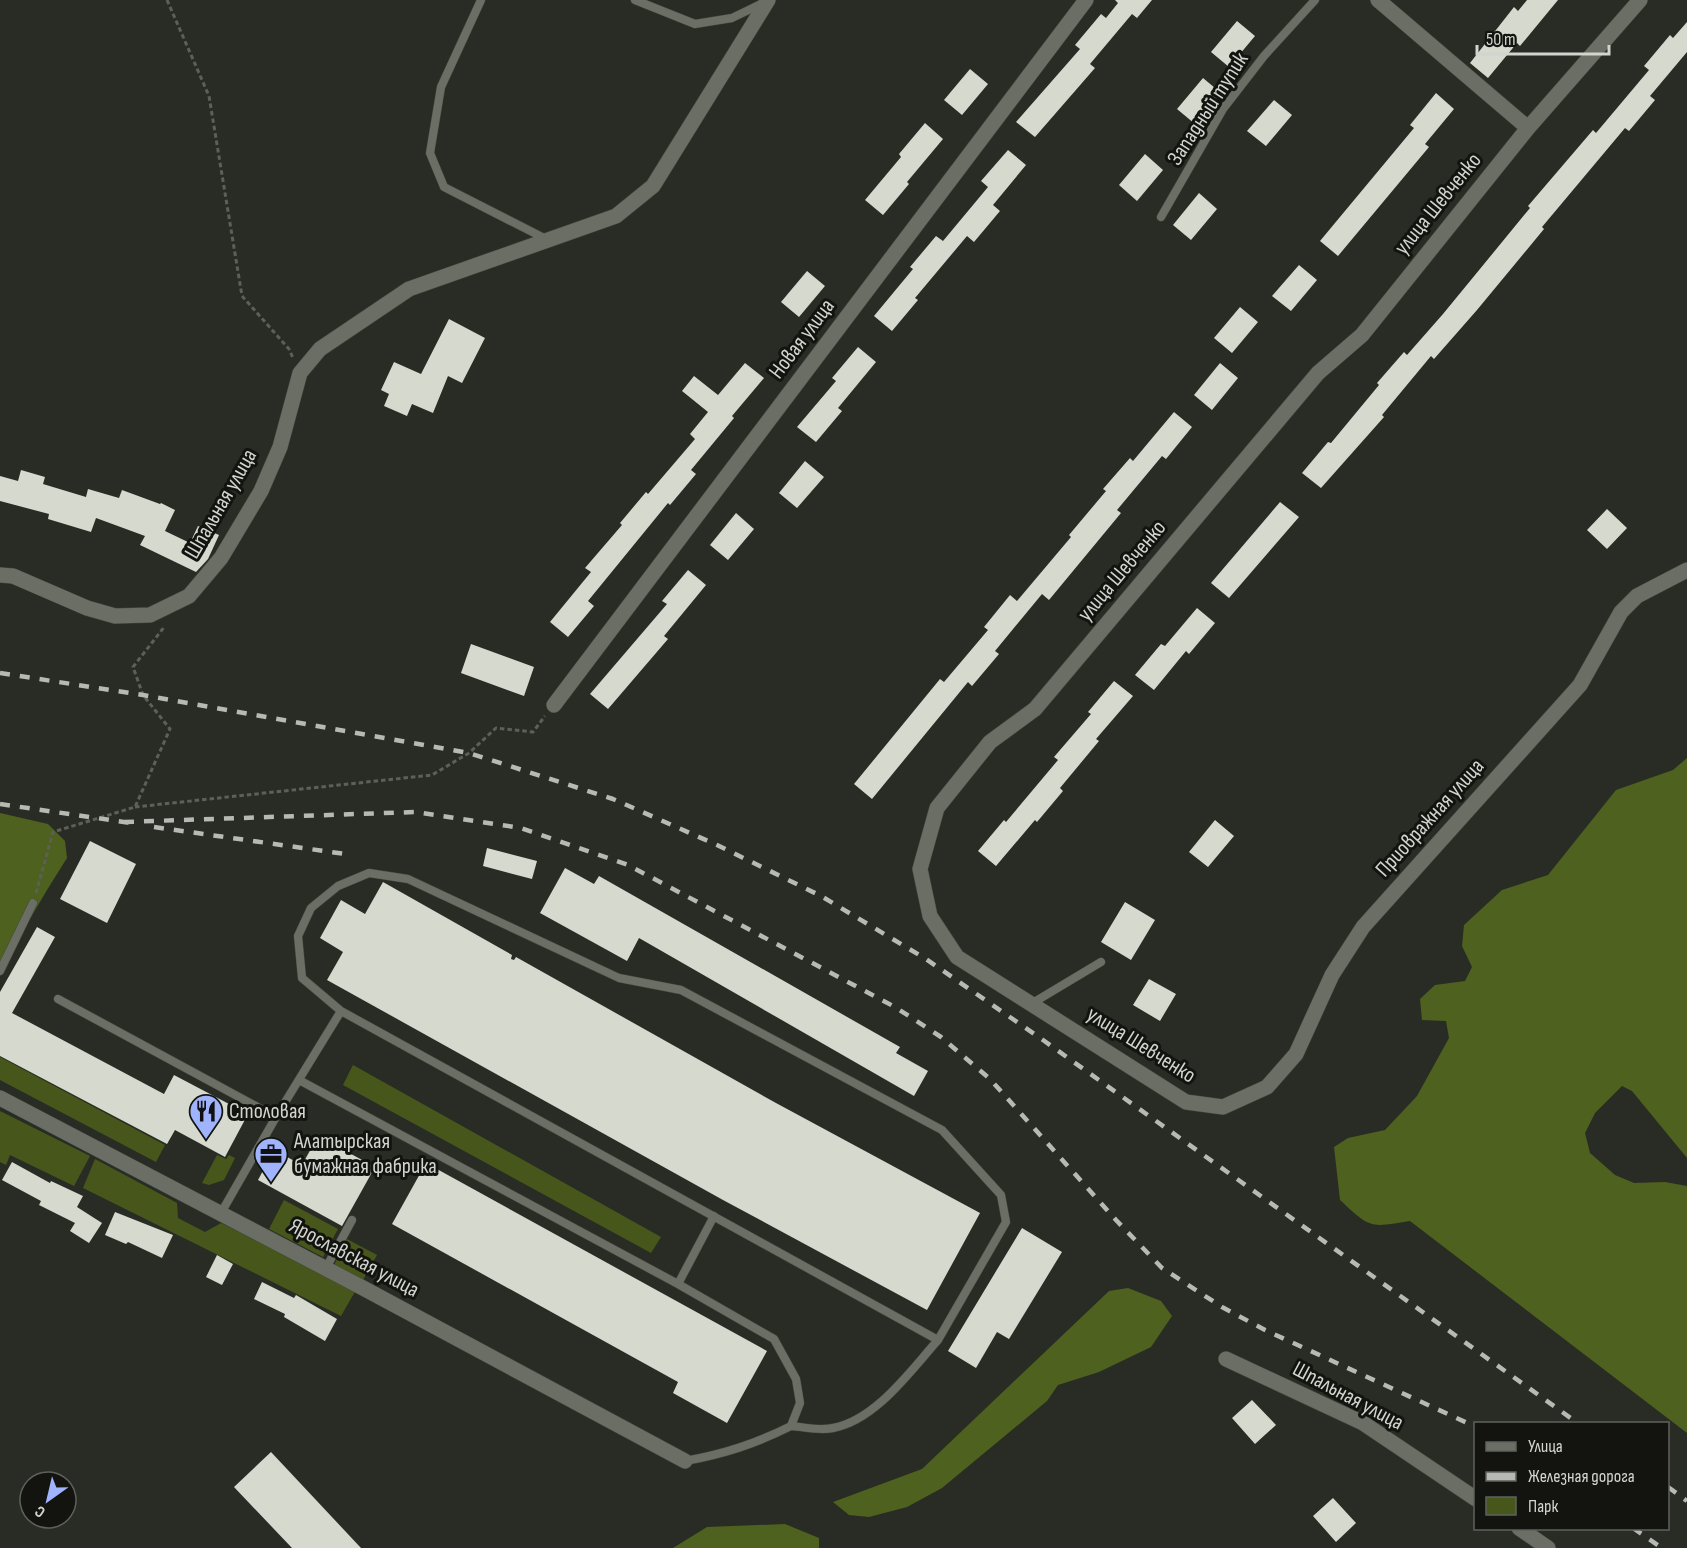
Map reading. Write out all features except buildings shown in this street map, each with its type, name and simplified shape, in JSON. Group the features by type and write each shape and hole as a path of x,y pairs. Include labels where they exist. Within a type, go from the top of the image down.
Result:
{"street":[{"name":"Новая улица","path":"554,705 1086,0"},
{"path":"1378,0 1528,128"},
{"name":"улица Шевченко","path":"1223,1107 1186,1102 957,957 930,916 920,869 936,808 990,742 1035,709 1318,373 1362,335 1528,128 1640,0"},
{"name":"Шпальная улица","path":"0,575 13,576 87,608 115,616 150,615 189,596 221,558 261,491 280,447 300,373 320,349 409,289 616,216 653,186 767,1"},
{"name":"Приовражная улица","path":"1223,1107 1267,1087 1296,1054 1332,975 1363,927 1580,684 1621,612 1636,596 1687,570"},
{"name":"Ярославская улица","path":"0,1098 326,1268 685,1461"},
{"name":"Шпальная улица","path":"1226,1359 1363,1424 1474,1498"},
{"path":"1522,1530 1548,1548"}],"lane":[{"path":"481,0 441,87 430,153 444,187 547,240"},
{"path":"635,0 695,24 732,18 767,1"},
{"name":"Западный тупик","path":"1161,217 1223,110 1264,56 1315,0"},
{"path":"685,1461 721,1455 759,1442 791,1426 832,1428 856,1419 888,1396 938,1340 1006,1222 1001,1195 942,1130 681,990 620,978 408,879 369,873 338,886 311,908 298,936 302,978 341,1011 938,1340"},
{"path":"0,971 33,903"},
{"path":"1031,1004 1101,962"},
{"path":"58,999 276,1118"},
{"path":"221,1213 341,1011"},
{"path":"299,1080 678,1284 774,1339 796,1379 800,1403 791,1426"},
{"path":"678,1284 714,1216"},
{"path":"326,1268 351,1220"}],"path":[{"path":"167,0 209,96 242,296 289,349 300,373"},
{"path":"135,807 170,729 143,694 134,667 168,623"},
{"path":"33,903 53,832 135,807 432,775 468,753 496,728 532,732 554,705"}],"green space":[{"path":"1687,758 1687,1158 1632,1091 1622,1086 1595,1113 1585,1133 1590,1153 1615,1175 1634,1183 1665,1182 1687,1186 1687,1433 1410,1221 1378,1225 1371,1224 1358,1216 1340,1200 1334,1147 1348,1138 1385,1130 1417,1096 1449,1038 1446,1021 1422,1020 1420,999 1435,985 1465,981 1472,967 1462,946 1464,925 1502,890 1548,875 1616,790 1673,770"},
{"path":"0,813 48,824 65,841 67,858 0,970"},
{"path":"0,1057 165,1145 156,1162 0,1080"},
{"path":"353,1065 661,1237 651,1253 343,1085"},
{"path":"0,1111 90,1156 74,1186 10,1155 6,1165 0,1162"},
{"path":"217,1155 226,1159 229,1155 235,1158 224,1180 209,1185 202,1183"},
{"path":"95,1159 177,1203 178,1218 205,1232 221,1223 356,1290 341,1316 83,1188"},
{"path":"284,1200 338,1229 323,1257 269,1229"},
{"path":"347,1239 377,1255 363,1280 334,1265"},
{"path":"1128,1288 1161,1301 1172,1316 1151,1347 1099,1372 1058,1385 1047,1401 942,1488 907,1507 869,1517 849,1515 833,1502 922,1469 1109,1291"},
{"path":"785,1524 819,1538 819,1548 673,1548 707,1527"}],"railway":[{"path":"0,673 143,695 469,753 613,799 717,845 821,896 926,959 1043,1040 1576,1422"},
{"path":"0,804 131,823"},
{"path":"124,822 415,812 521,828 628,865 895,1007 941,1037 990,1079 1162,1268 1222,1307 1265,1330 1474,1426"},
{"path":"154,827 345,854"},
{"path":"1669,1488 1687,1501"},
{"path":"1636,1530 1662,1548"}],"place":[{"name":"Столовая","path":"206,1140"},
{"name":"Алатырская бумажная фабрика","path":"271,1183"}]}
